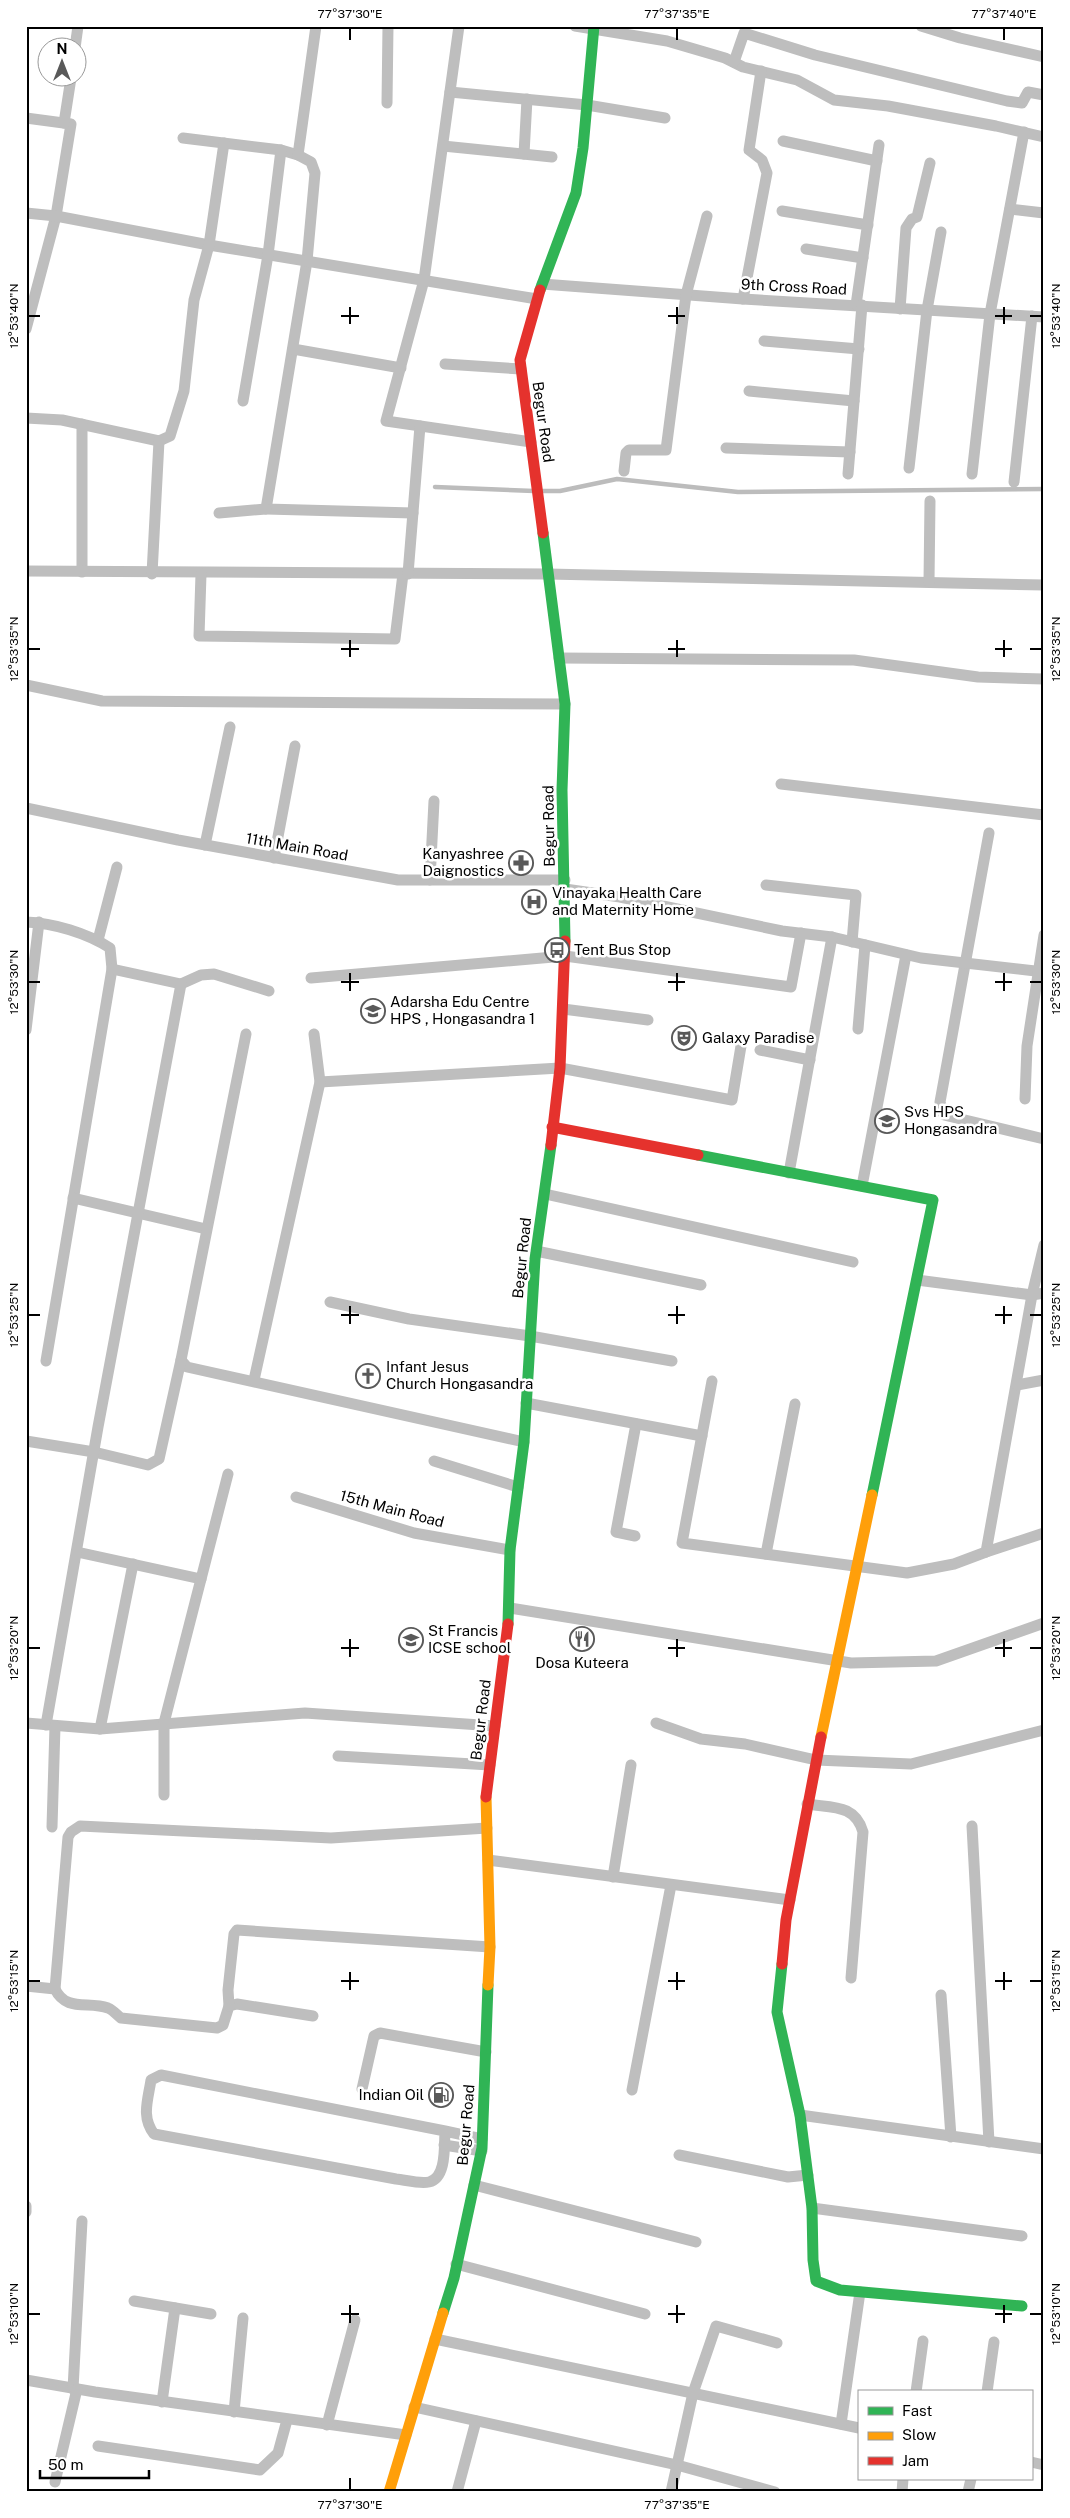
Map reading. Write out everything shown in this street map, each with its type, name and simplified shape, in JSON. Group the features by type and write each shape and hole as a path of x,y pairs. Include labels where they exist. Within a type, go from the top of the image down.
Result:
{"main road":[{"name":"Begur Road","path":"389,2492 456,2264 482,2145 490,1947 486,1795 510,1608 510,1550 524,1442 536,1251 545,1194 560,1068 565,956 562,790 565,704 520,360 542,284 576,193 594,28"},
{"path":"552,1128 933,1200 858,1567 807,1804 790,1900 777,2012 800,2115 812,2208 812,2260 816,2280 840,2290 1022,2306"}],"street":[{"path":"298,155 316,26"},
{"path":"387,104 388,26"},
{"path":"459,26 424,280 386,421 531,442"},
{"path":"575,26 667,41 761,71 798,80 834,100 888,106 1044,137"},
{"path":"921,26 960,38 1044,57"},
{"path":"734,62 744,32 815,55 1007,101 1022,102 1028,92 1044,95"},
{"path":"743,299 767,173 762,160 749,150 761,71"},
{"path":"64,123 69,88"},
{"path":"450,92 587,105 664,118"},
{"path":"524,154 527,99"},
{"path":"26,118 71,124 56,216 26,329"},
{"path":"972,474 990,314 1024,132"},
{"path":"183,138 281,150 298,155 311,162 315,173 307,261 266,509"},
{"path":"783,141 877,161"},
{"path":"26,418 62,420 159,441 170,436 184,390 194,300 209,246 224,143"},
{"path":"848,474 859,349 859,305 863,258 879,145"},
{"path":"443,146 552,157"},
{"path":"243,401 268,255 281,150"},
{"path":"900,308 906,228 912,219 917,217 930,163"},
{"path":"1010,209 1044,213"},
{"path":"782,211 868,225"},
{"path":"26,213 56,216 209,246 538,299"},
{"path":"624,471 626,453 629,450 666,450 686,295 707,216"},
{"path":"910,468 927,310 941,232"},
{"path":"806,249 863,258"},
{"name":"9th Cross Road","path":"542,284 743,299 1038,317"},
{"path":"1014,482 1038,317"},
{"path":"764,341 859,349"},
{"path":"293,349 401,368"},
{"path":"445,364 521,369"},
{"path":"748,391 854,401"},
{"path":"82,424 82,572"},
{"path":"201,574 199,636 395,639 406,574 420,426"},
{"path":"152,574 159,441"},
{"path":"726,448 850,452"},
{"path":"928,582 930,501"},
{"path":"219,513 266,509 413,513"},
{"path":"26,571 152,574 548,574 1044,585"},
{"path":"559,658 854,660 978,677 1044,679"},
{"path":"26,685 102,701 565,704"},
{"path":"205,845 230,727"},
{"path":"274,858 295,746"},
{"path":"780,784 1044,815"},
{"path":"430,880 434,801"},
{"name":"11th Main Road","path":"26,808 205,845 398,880 565,885 801,933 832,937 906,955 1041,971"},
{"path":"989,834 967,963 940,1102 944,1115 1044,1139"},
{"path":"98,940 117,867"},
{"path":"766,885 856,895 852,942"},
{"path":"26,922 39,922 98,940 110,948 112,969 46,1361"},
{"path":"26,1030 39,922"},
{"path":"311,978 565,956 791,987 801,933"},
{"path":"1025,1099 1027,1046 1041,971 1044,935"},
{"path":"790,1173 832,937"},
{"path":"858,1029 864,945"},
{"path":"862,1186 906,955"},
{"path":"112,969 181,984 201,975 214,974 269,991"},
{"path":"52,1827 51,1725 77,1552 181,984"},
{"path":"563,1009 648,1020"},
{"path":"26,1441 94,1452 148,1465 159,1459 181,1360 246,1034"},
{"path":"254,1380 320,1082 314,1034"},
{"path":"320,1082 560,1068 732,1100 742,1046"},
{"path":"760,1050 810,1060"},
{"path":"545,1194 854,1262"},
{"path":"73,1198 206,1229"},
{"path":"986,1552 1017,1385 1038,1294 1044,1245"},
{"path":"536,1251 701,1285"},
{"path":"917,1280 1038,1294"},
{"path":"330,1302 409,1319 530,1336 672,1361"},
{"path":"181,1360 187,1367 254,1380 524,1442"},
{"path":"1017,1385 1044,1380"},
{"path":"712,1382 682,1543 907,1573 954,1564 1044,1533"},
{"path":"526,1403 702,1436"},
{"path":"766,1554 795,1404"},
{"path":"635,1536 616,1532 636,1424"},
{"path":"434,1461 518,1488"},
{"path":"164,1795 164,1723 228,1474"},
{"name":"15th Main Road","path":"296,1497 414,1533 510,1550"},
{"path":"77,1552 201,1579"},
{"path":"100,1729 133,1564"},
{"path":"510,1608 851,1663 936,1661 1044,1623"},
{"path":"26,1723 100,1729 305,1713 495,1726"},
{"path":"656,1723 702,1739 745,1744 816,1760 911,1764 1044,1730"},
{"path":"338,1756 490,1765"},
{"path":"613,1877 631,1765"},
{"path":"807,1804 852,1813 860,1822 863,1832 851,1978"},
{"path":"487,1828 314,1838 80,1826 71,1832 68,1837 55,1989 59,1997 66,2003 109,2008 121,2018 217,2028 223,2025 229,2006 228,1990 234,1934 237,1930 490,1947"},
{"path":"972,1826 989,2142"},
{"path":"488,1860 790,1900"},
{"path":"632,2090 671,1885"},
{"path":"26,1986 55,1989"},
{"path":"942,1995 951,2137"},
{"path":"229,2006 237,2004 313,2016"},
{"path":"362,2089 374,2036 380,2033 486,2052"},
{"path":"445,2131 442,2170 437,2178 429,2182 396,2179 154,2134 148,2126 145,2116 151,2080 161,2074 445,2131 482,2145"},
{"path":"800,2115 1044,2150"},
{"path":"444,2145 482,2145"},
{"path":"679,2155 788,2177 808,2175"},
{"path":"474,2185 696,2242"},
{"path":"26,2206 26,2212"},
{"path":"812,2208 1022,2236"},
{"path":"55,2482 75,2389 82,2221"},
{"path":"456,2264 646,2314"},
{"path":"840,2424 860,2292"},
{"path":"134,2301 211,2314"},
{"path":"162,2402 175,2308"},
{"path":"234,2412 243,2318"},
{"path":"327,2425 355,2320"},
{"path":"671,2492 693,2393 716,2326 777,2343"},
{"path":"435,2339 858,2428"},
{"path":"916,2390 923,2341"},
{"path":"987,2390 994,2342"},
{"path":"26,2380 162,2402 406,2435"},
{"path":"414,2407 678,2465 775,2492"},
{"path":"98,2446 260,2470 278,2453 287,2420"},
{"path":"457,2492 476,2420"}],"waterway":[{"path":"542,491 560,491 617,479 738,492 1044,489"},
{"path":"435,487 534,491"}],"traffic: fast":[{"path":"540,290 576,193 583,148 594,26"},
{"path":"543,533 565,704 562,790 565,941"},
{"path":"508,1624 510,1550 524,1442 535,1259 551,1145"},
{"path":"698,1155 933,1200 872,1495"},
{"path":"782,1964 777,2012 800,2115 812,2208 813,2260 816,2281 840,2290 1022,2306"},
{"path":"443,2313 454,2278 482,2148 488,1985"}],"traffic: slow":[{"path":"821,1737 872,1495"},
{"path":"486,1797 490,1947 488,1985"},
{"path":"389,2492 443,2313"}],"traffic: jam":[{"path":"540,290 520,360 543,533"},
{"path":"551,1145 560,1068 565,941"},
{"path":"552,1127 698,1155"},
{"path":"486,1797 508,1624"},
{"path":"782,1964 786,1920 821,1737"}],"place":[{"name":"Kanyashree Daignostics","path":"521,863"},
{"name":"Vinayaka Health Care and Maternity Home","path":"534,902"},
{"name":"Tent Bus Stop","path":"557,950"},
{"name":"Adarsha Edu Centre HPS , Hongasandra 1","path":"373,1011"},
{"name":"Galaxy Paradise","path":"684,1038"},
{"name":"Svs HPS Hongasandra","path":"887,1121"},
{"name":"Infant Jesus Church Hongasandra","path":"368,1376"},
{"name":"Dosa Kuteera","path":"582,1639"},
{"name":"St Francis ICSE school","path":"411,1640"},
{"name":"Indian Oil","path":"441,2095"}]}
